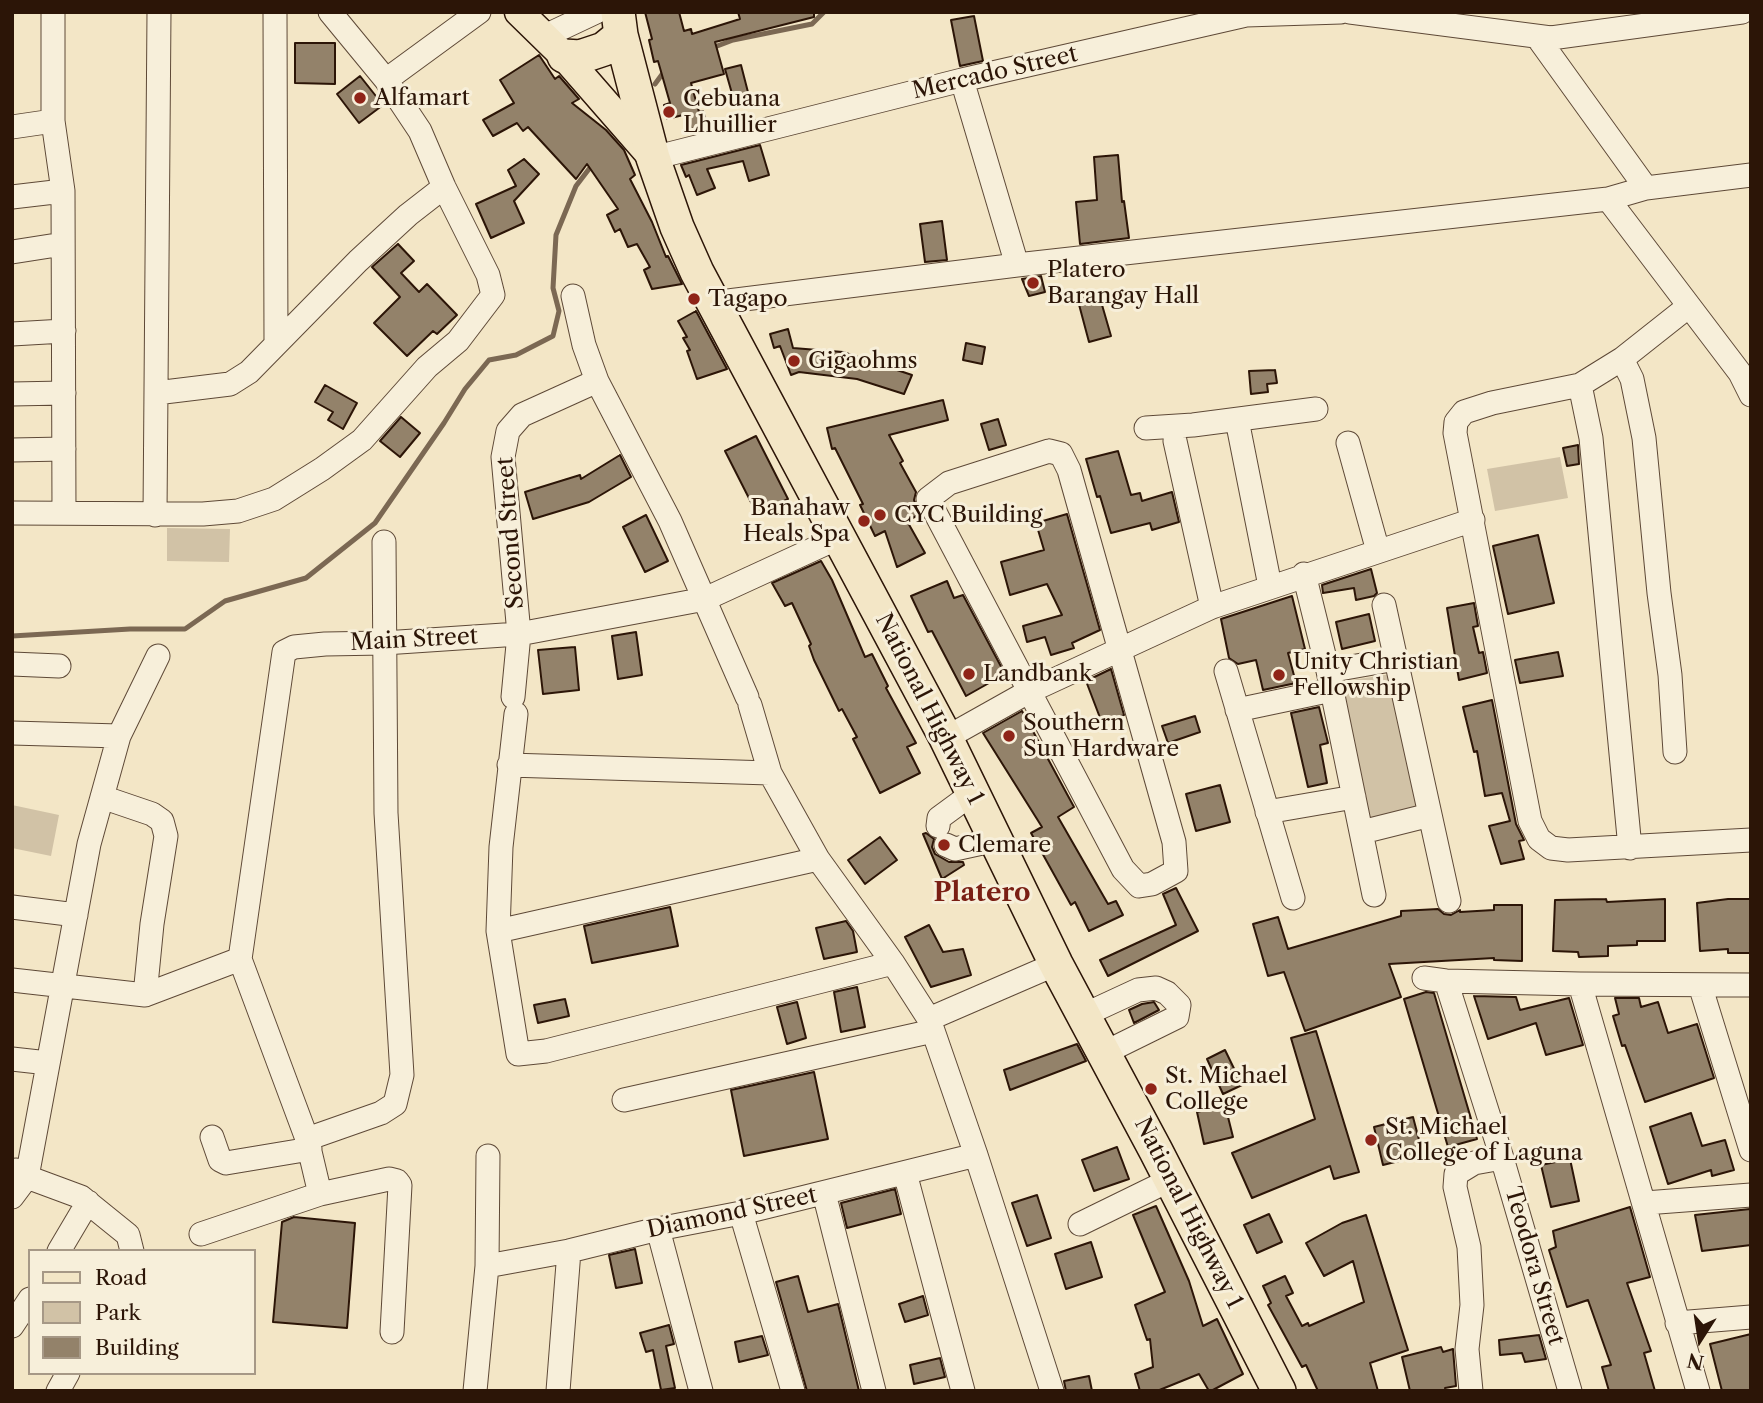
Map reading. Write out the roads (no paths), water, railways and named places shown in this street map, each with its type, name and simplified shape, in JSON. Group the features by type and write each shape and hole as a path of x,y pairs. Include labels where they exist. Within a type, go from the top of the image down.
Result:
{"highway":[{"path":"553,46 580,57 604,49 619,24"},
{"name":"National Highway 1","path":"619,24 653,158 677,227 712,303 946,738 1056,964 1279,1391"}],"main road":[{"path":"519,12 653,158"}],"street":[{"path":"53,12 53,121 63,191 64,513"},
{"path":"155,515 159,12"},
{"path":"275,12 276,342"},
{"path":"12,513 155,515 238,511 274,499 362,440 427,367 458,341 493,295 488,275 444,187 420,131 386,80 330,12"},
{"path":"386,80 479,12"},
{"name":"Mercado Street","path":"653,158 962,80 1180,20 1340,12"},
{"path":"1350,12 1538,38 1736,13"},
{"path":"553,46 585,15"},
{"path":"1538,38 1646,188"},
{"path":"962,80 1017,265"},
{"path":"12,127 53,121"},
{"path":"712,303 1017,265 1608,199 1646,188 1751,174"},
{"path":"156,393 230,384 249,372 368,252 408,215 444,187"},
{"path":"12,197 63,191"},
{"path":"1608,199 1740,373 1751,395"},
{"path":"12,252 63,244"},
{"path":"573,296 584,345 597,382 670,521 705,599 749,701 770,773 818,859 893,964 931,1025 1052,1391"},
{"path":"1689,306 1622,359 1580,385 1492,403 1464,412 1455,422 1455,433 1530,821 1539,839 1551,848 1568,850 1751,840"},
{"path":"12,334 64,331"},
{"path":"1622,359 1632,379 1644,438 1675,752"},
{"name":"Second Street","path":"597,382 522,415 508,431 503,457 519,634 501,847 498,931 518,1054 547,1051 893,964"},
{"path":"1580,385 1591,438 1630,848"},
{"path":"12,394 64,393"},
{"path":"1146,428 1237,420 1316,409"},
{"path":"1237,420 1270,586"},
{"path":"1175,441 1212,607"},
{"path":"1348,443 1378,551"},
{"path":"12,450 64,449"},
{"path":"1049,451 1061,454 1069,470 1174,842 1176,871 1152,884 1139,886 1123,869 1028,692 928,499 949,483 976,472 1049,451"},
{"path":"946,738 1028,692 1212,607 1473,520"},
{"name":"Main Street","path":"240,960 284,652 294,647 325,643 384,643 519,634 705,599 840,537"},
{"path":"212,1137 220,1160 226,1163 309,1144 381,1114 395,1104 402,1075 386,813 384,542"},
{"path":"1304,575 1330,680 1374,895"},
{"path":"1384,605 1449,901"},
{"path":"12,1197 48,1063 89,844 119,736 158,656"},
{"path":"1237,710 1395,659"},
{"path":"12,664 59,666"},
{"path":"1226,671 1293,898"},
{"path":"12,733 119,736"},
{"path":"509,765 770,773"},
{"path":"973,793 939,818 942,836 955,849 996,840"},
{"path":"102,797 152,814 162,821 166,836 152,924 145,995"},
{"path":"1267,812 1354,797"},
{"path":"1362,832 1430,815"},
{"path":"498,931 818,859"},
{"path":"12,907 76,915"},
{"path":"12,980 145,995 240,960 309,1144 320,1194"},
{"path":"624,1100 931,1025 1056,964"},
{"name":"Teodora Street","path":"1570,1391 1503,1158 1435,980 1580,984"},
{"path":"1698,1391 1677,1323 1646,1203 1580,984 1751,985"},
{"path":"1700,985 1751,1150"},
{"path":"1084,1015 1138,990 1156,988 1167,993 1179,1005 1177,1017 1104,1053"},
{"path":"12,1059 48,1063"},
{"name":"Diamond Street","path":"487,1266 741,1213 976,1155"},
{"path":"475,1391 487,1266 488,1156"},
{"path":"1471,1391 1467,1349 1472,1305 1469,1247 1455,1187 1456,1174 1474,1163 1503,1158"},
{"path":"19,1172 88,1202 128,1235 132,1249"},
{"path":"905,1173 964,1391"},
{"path":"201,1234 320,1194 389,1179 397,1181 400,1185 392,1332"},
{"path":"1080,1224 1170,1180"},
{"path":"824,1193 874,1391"},
{"path":"1646,1203 1751,1195"},
{"path":"60,1249 88,1202"},
{"path":"741,1213 793,1391"},
{"path":"658,1229 701,1391"},
{"path":"558,1391 569,1251"},
{"path":"12,1326 28,1302"},
{"path":"1677,1323 1751,1317"},
{"path":"58,1391 67,1375"}],"waterway":[{"path":"712,48 733,40 812,24 824,12"},
{"path":"655,84 666,69"},
{"path":"12,636 130,629 185,629 225,601 306,578 375,523 465,389 489,360 516,355 553,336 559,311 553,288 556,235 576,186 592,165"}],"place":[{"name":"Alfamart","path":"360,98"},
{"name":"Cebuana Lhuillier","path":"669,112"},
{"name":"Platero Barangay Hall","path":"1033,283"},
{"name":"Tagapo","path":"694,299"},
{"name":"Gigaohms","path":"794,361"},
{"name":"CYC Building","path":"880,515"},
{"name":"Banahaw Heals Spa","path":"864,521"},
{"name":"Landbank","path":"969,674"},
{"name":"Unity Christian Fellowship","path":"1279,675"},
{"name":"Southern Sun Hardware","path":"1009,736"},
{"name":"Clemare","path":"944,845"},
{"name":"St. Michael College","path":"1151,1089"},
{"name":"St. Michael College of Laguna","path":"1371,1140"}],"district":[{"name":"Platero","path":"982,893"}]}
